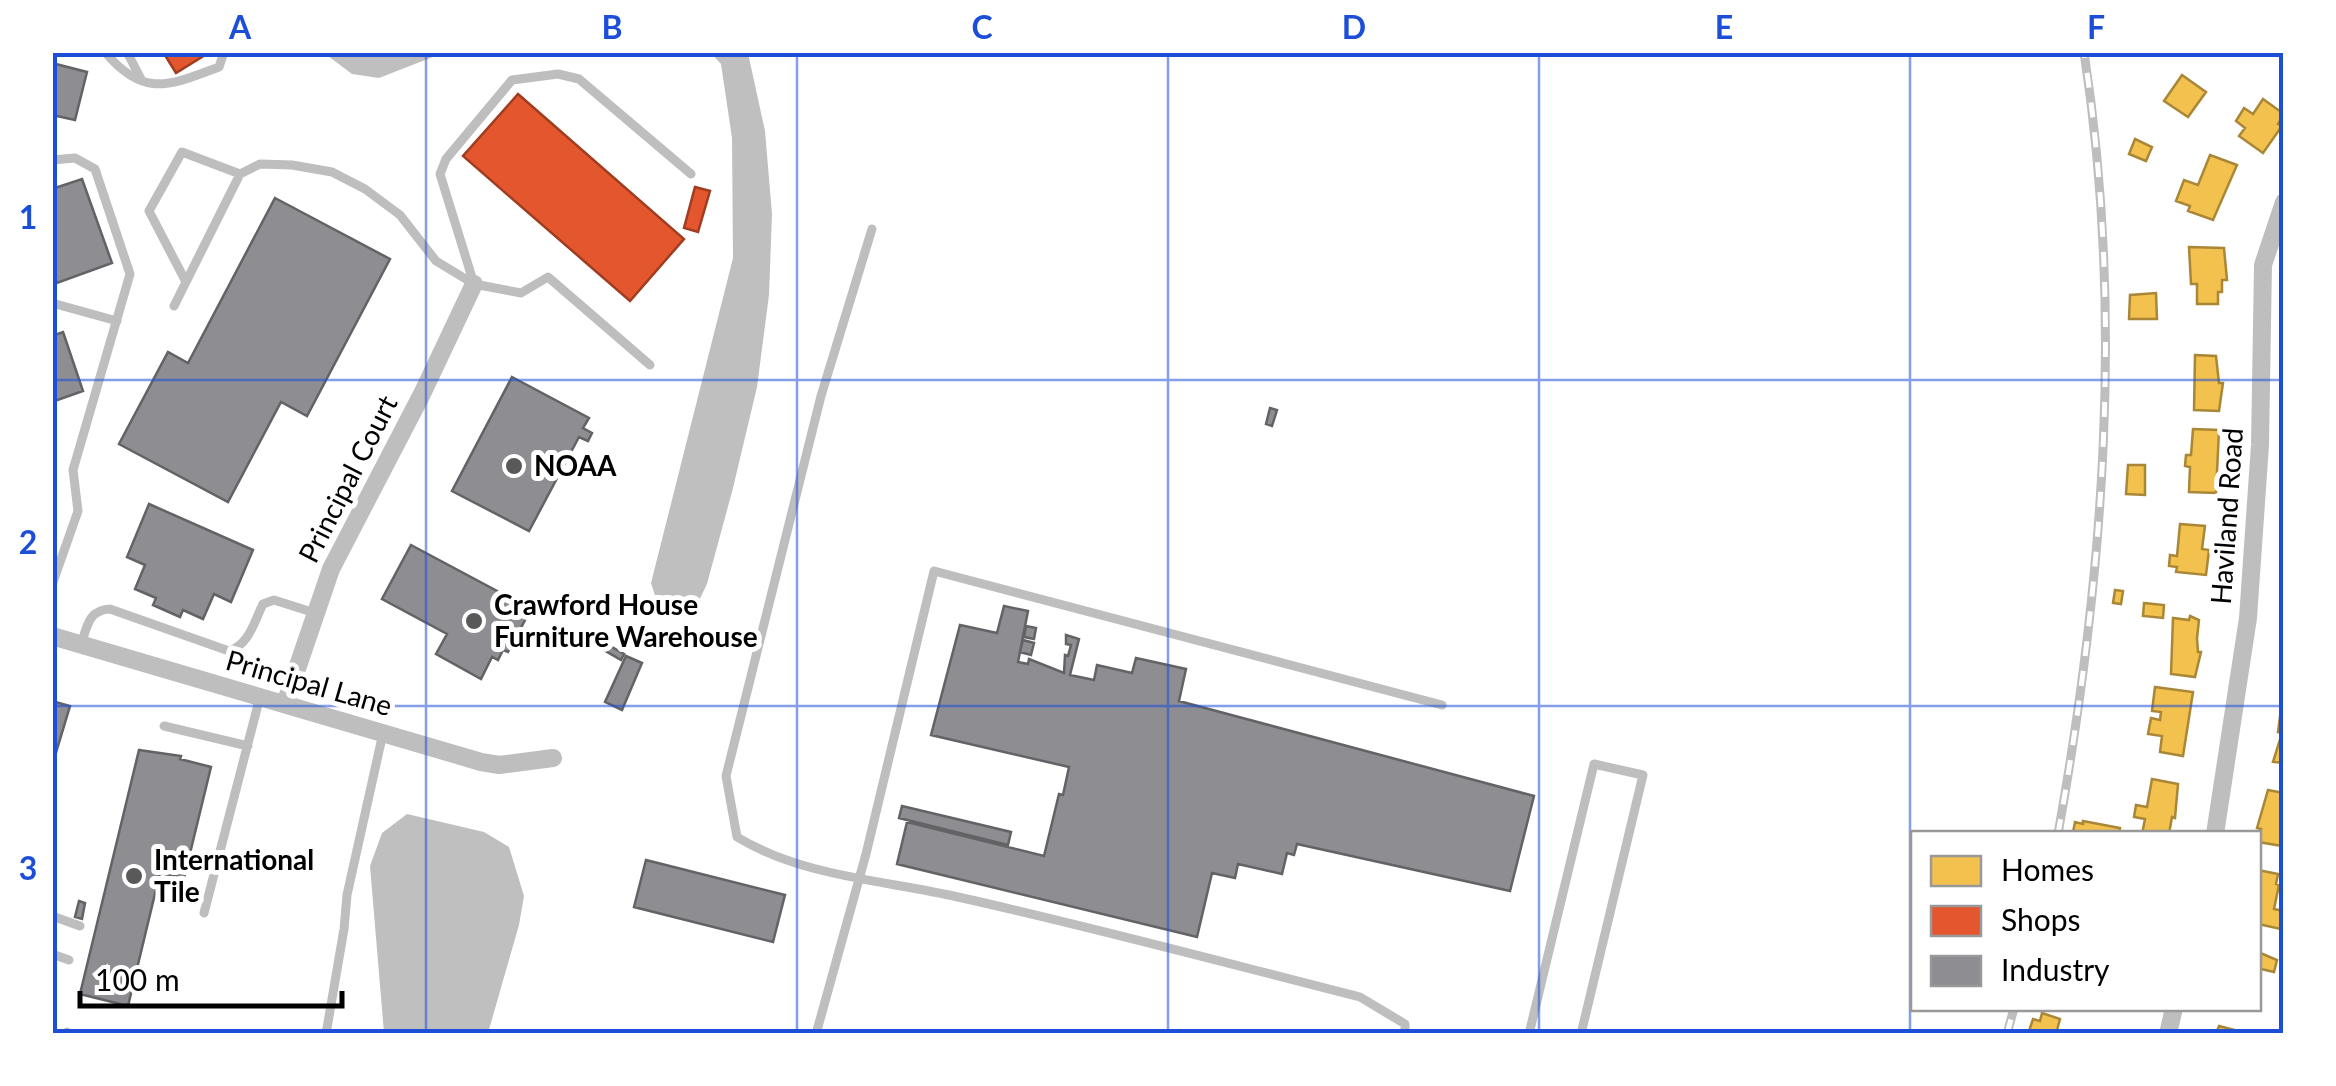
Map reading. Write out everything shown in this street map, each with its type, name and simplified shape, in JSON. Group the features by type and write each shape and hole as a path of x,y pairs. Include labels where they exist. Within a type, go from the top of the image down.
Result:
{"street":[{"name":"Haviland Road","path":"2216,831 2240,685 2254,548 2263,265 2284,202"},
{"name":"Principal Court","path":"285,704 331,569 474,284"},
{"name":"Principal Lane","path":"52,636 499,765 553,758"}],"lane":[{"path":"106,52 121,71 143,83 168,85 219,67 224,52"},
{"path":"127,52 143,83"},
{"path":"474,284 440,174 446,159 512,80 558,74 579,80 690,174"},
{"path":"186,282 149,212 182,152 240,174"},
{"path":"52,160 76,158 95,169 130,274 74,470 78,511 53,583"},
{"path":"174,306 240,174 260,164 292,164 332,172 366,189 400,215 436,262 474,284 521,293 548,277 650,364"},
{"path":"872,230 821,396 726,776 738,838 768,856 860,879 956,896 1360,996 1405,1024 1405,1034"},
{"path":"52,303 117,322"},
{"path":"816,1034 860,879 934,571 1442,705"},
{"path":"81,644 92,613 98,610 110,609 210,648 229,651 240,648 246,640 263,604 274,600 315,613"},
{"path":"204,913 260,698"},
{"path":"164,726 248,746"},
{"path":"326,1034 347,895 382,732"},
{"path":"1530,1034 1594,764 1643,776 1581,1034"},
{"path":"52,916 80,926"},
{"path":"52,954 70,960"}],"shaded area":[{"path":"324,53 443,53 379,78 352,74"},
{"path":"711,53 748,53 765,131 772,214 769,295 757,387 707,584 691,617 675,619 660,611 651,583 733,258 732,138 721,64"},
{"path":"407,814 484,832 509,847 524,896 488,1033 384,1033 370,866 382,833"}],"building: Homes":[{"path":"2182,75 2206,92 2188,117 2164,101"},
{"path":"2263,99 2284,114 2278,124 2282,126 2263,153 2239,136 2245,128 2236,121 2244,108 2253,114"},
{"path":"2135,139 2152,147 2146,161 2129,154"},
{"path":"2210,155 2237,165 2213,220 2188,211 2190,206 2176,201 2184,180 2198,185"},
{"path":"2189,247 2224,248 2227,280 2222,280 2218,304 2197,304 2197,284 2191,284"},
{"path":"2156,293 2157,319 2129,319 2130,295"},
{"path":"2195,355 2216,356 2219,383 2223,383 2219,411 2194,410"},
{"path":"2193,429 2219,430 2216,493 2189,492 2190,467 2185,466 2186,455 2191,455"},
{"path":"2128,465 2145,465 2145,495 2126,494"},
{"path":"2180,524 2205,526 2202,549 2209,550 2206,575 2176,572 2177,567 2169,566 2170,555 2177,556"},
{"path":"2115,590 2123,591 2121,604 2113,603"},
{"path":"2144,603 2164,605 2163,618 2143,616"},
{"path":"2190,616 2199,620 2197,638 2201,652 2195,677 2171,674 2173,618 2189,620"},
{"path":"2155,687 2193,692 2183,756 2160,752 2162,736 2148,734 2151,718 2160,720 2161,712 2152,711"},
{"path":"2281,709 2284,763 2273,762 2282,733 2278,732"},
{"path":"2152,779 2178,784 2175,818 2172,817 2170,831 2143,831 2145,819 2134,817 2136,805 2147,807"},
{"path":"2268,790 2284,793 2282,846 2261,842 2261,829 2257,828"},
{"path":"2075,822 2120,828 2073,831"},
{"path":"2261,871 2278,874 2274,909 2284,911 2281,929 2261,925"},
{"path":"2261,953 2277,960 2274,972 2261,969"},
{"path":"2042,1013 2060,1019 2056,1034 2028,1034 2033,1019 2040,1021"},
{"path":"2219,1026 2246,1033 2246,1034 2216,1034"}],"building: Shops":[{"path":"163,52 210,52 176,73"},
{"path":"518,94 684,239 630,301 463,156"},
{"path":"695,187 710,191 698,232 684,228"}],"building: Industry":[{"path":"52,63 87,72 75,120 52,115"},
{"path":"82,179 112,263 57,283 52,271 52,189"},
{"path":"275,198 390,259 307,416 281,402 228,502 119,444 168,352 188,363"},
{"path":"63,332 83,391 52,402 52,336"},
{"name":"NOAA","path":"512,377 589,418 583,428 592,433 588,441 579,437 529,531 452,491"},
{"path":"1270,408 1277,410 1272,426 1266,424"},
{"path":"149,504 253,550 231,602 214,594 203,619 183,610 180,617 153,605 156,598 135,589 145,565 127,557"},
{"name":"Crawford House Furniture Warehouse","path":"411,545 531,609 508,652 503,650 498,660 492,657 481,679 436,654 447,634 382,599"},
{"path":"1004,606 1028,611 1018,662 1028,664 1029,659 1064,673 1065,655 1068,656 1071,645 1066,644 1066,635 1079,639 1070,675 1094,680 1097,665 1132,673 1136,658 1186,669 1179,701 1534,796 1510,891 1297,844 1294,855 1287,853 1282,874 1238,864 1235,878 1212,873 1197,937 897,864 907,822 1044,856 1069,767 931,735 960,625 997,633"},
{"path":"1026,626 1036,628 1034,639 1024,637"},
{"path":"1023,640 1034,643 1031,655 1020,652"},
{"path":"605,643 624,654 621,660 602,649"},
{"path":"626,656 642,663 622,710 605,702"},
{"path":"52,701 70,706 52,766"},
{"name":"International Tile","path":"139,750 181,756 180,759 211,767 184,878 160,873 128,1006 80,994"},
{"path":"902,806 1011,832 1008,845 899,818"},
{"path":"646,860 785,895 773,942 634,907"},
{"path":"79,901 85,903 82,919 75,917"}],"railway":[{"path":"2058,831 2087,640 2103,444 2103,248 2084,52"},
{"path":"2007,1034 2013,1011"}],"place":[{"name":"NOAA","path":"514,466"},
{"name":"Crawford House Furniture Warehouse","path":"474,621"},
{"name":"International Tile","path":"134,876"}]}
